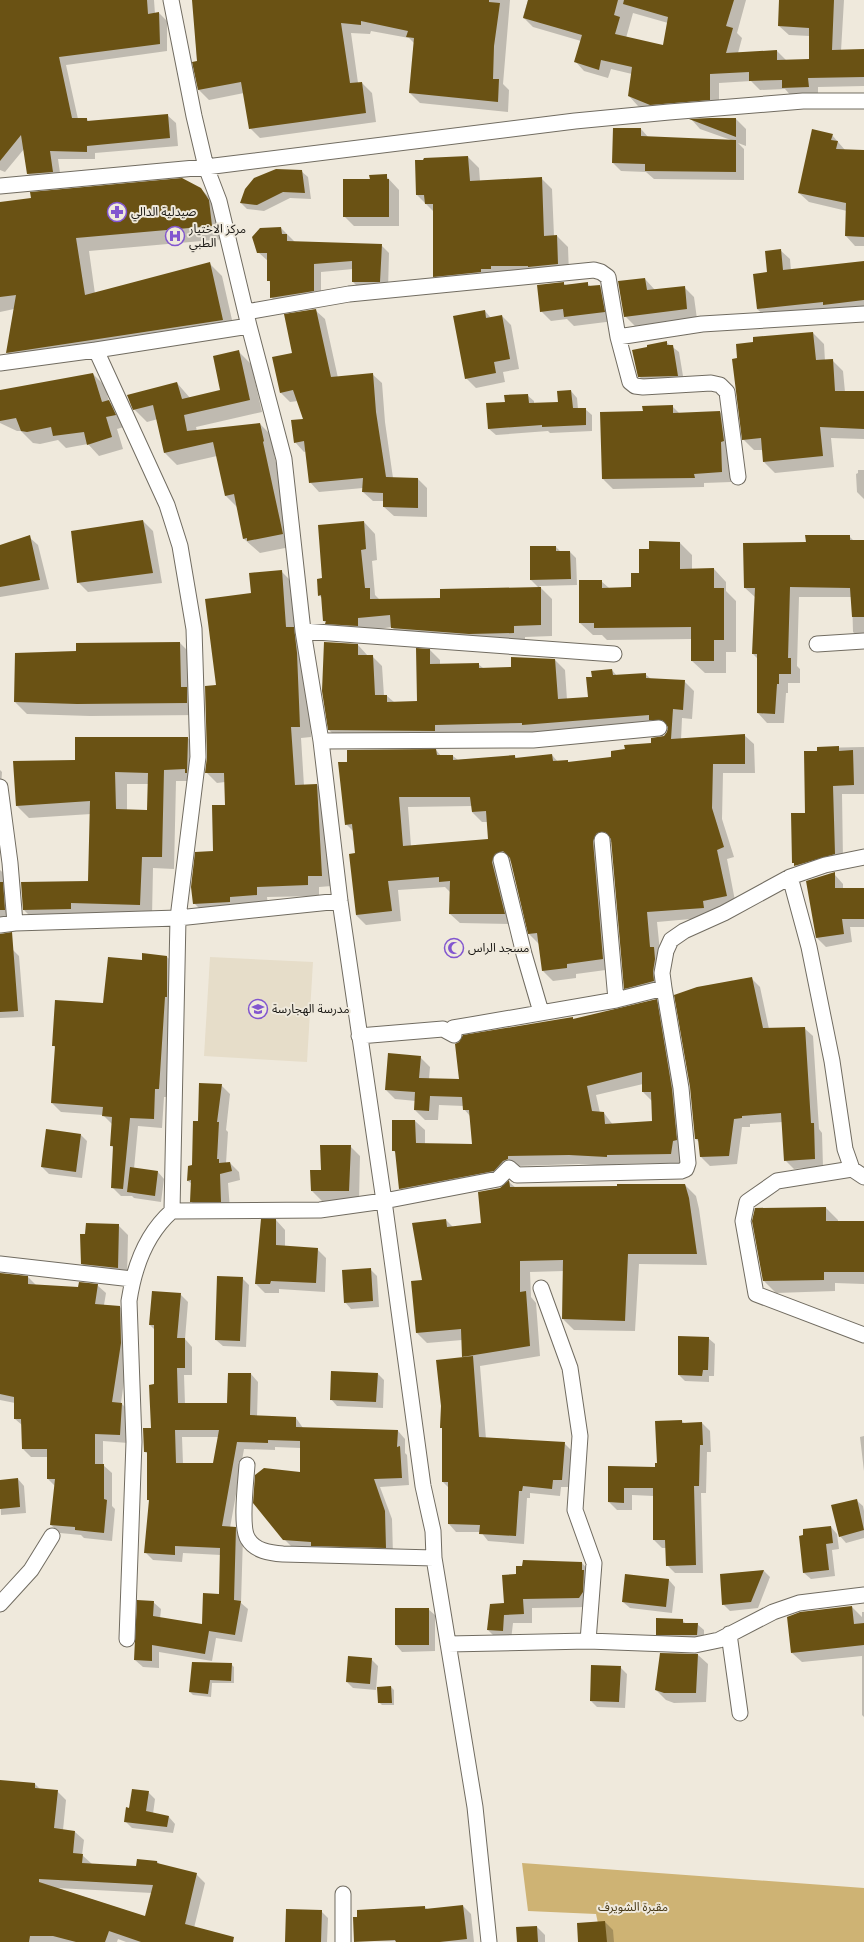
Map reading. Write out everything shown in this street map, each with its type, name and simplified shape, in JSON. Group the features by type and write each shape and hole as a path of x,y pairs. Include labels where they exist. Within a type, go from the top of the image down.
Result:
{"street":[{"path":"171,0 194,116 206,167 218,201 284,459 303,631 321,741 340,902 384,1201 423,1486 433,1531 434,1558 475,1807 489,1942"},
{"path":"0,186 206,167 607,118 795,102 864,101"},
{"path":"0,363 96,350 247,319 349,294 594,270 601,272 608,277 618,337 630,382 636,386 643,387 711,383 720,385 727,392 738,477"},
{"path":"618,337 702,324 864,314"},
{"path":"96,350 167,505 180,546 194,629 198,757 178,918 172,1211"},
{"path":"303,631 614,654"},
{"path":"817,644 864,641"},
{"path":"321,741 533,740 659,728"},
{"path":"0,787 10,863 7,924 178,918 340,902"},
{"path":"602,840 616,1000"},
{"path":"128,1640 133,1478 129,1301 132,1279 144,1248 160,1221 172,1211 320,1210 384,1201 498,1179 509,1168 517,1175 673,1172 686,1169 688,1163 681,1088 662,973 666,951 671,940 684,931 724,912 790,877 825,866 864,858"},
{"path":"501,860 524,954 541,1012"},
{"path":"790,877 809,947 832,1061 845,1149 858,1173 777,1181 747,1202 742,1221 756,1294 864,1335"},
{"path":"359,1036 443,1030 454,1035 453,1028 616,1000 664,988"},
{"path":"0,1264 132,1279"},
{"path":"541,1288 570,1368 580,1436 575,1510 594,1563 588,1640"},
{"path":"247,1465 244,1526 247,1538 257,1548 268,1553 283,1554 434,1558"},
{"path":"0,1604 31,1570 52,1536"},
{"path":"448,1644 588,1640 695,1645 719,1640 773,1612 799,1603 864,1596"},
{"path":"730,1634 740,1712"},
{"path":"343,1894 343,1942"}],"shaded area":[{"name":"مدرسة الهجارسة","path":"210,957 313,962 307,1062 204,1056"}],"green space":[{"name":"مقبرة الشويرف","path":"522,1863 864,1888 864,1942 602,1942 596,1914 528,1911"}],"building":[{"path":"0,0 147,0 148,14 159,12 160,44 59,57 72,118 87,118 87,121 168,114 170,138 87,146 87,152 50,151 53,172 27,174 21,135 0,161"},
{"path":"192,0 489,0 489,2 500,3 494,46 493,79 499,79 498,102 409,93 414,38 406,37 408,31 361,21 361,25 341,23 350,83 362,82 366,113 249,129 241,82 198,90 192,62 197,61"},
{"path":"528,0 618,0 614,15 620,17 615,34 663,45 668,17 623,4 624,0 734,0 726,26 733,28 726,53 777,50 777,60 809,59 809,28 778,26 779,0 834,0 832,50 864,49 864,77 808,78 809,87 782,88 782,80 749,81 749,72 710,74 710,100 650,105 628,96 632,67 601,60 599,70 574,62 582,35 523,18"},
{"path":"736,118 736,137 689,119"},
{"path":"613,128 641,128 641,136 736,140 736,172 645,171 645,164 612,163"},
{"path":"812,129 833,134 831,140 838,141 836,149 864,150 864,237 845,236 846,203 798,193"},
{"path":"468,156 470,181 542,177 544,236 557,235 558,264 528,267 491,266 491,269 481,269 481,272 433,277 433,204 425,204 424,195 416,195 415,160 423,160 424,158"},
{"path":"276,169 302,170 305,193 283,192 257,205 240,203 245,189 254,178"},
{"path":"387,174 387,179 389,179 389,217 343,217 343,179 370,179 369,175"},
{"path":"182,178 201,188 209,200 212,226 76,238 85,295 210,262 223,320 6,353 16,295 0,297 0,202 31,198 30,192"},
{"path":"281,227 282,234 287,234 287,241 382,244 380,282 352,282 352,261 314,264 314,291 270,298 270,281 267,281 267,253 257,253 252,237 260,228"},
{"path":"781,249 783,270 864,261 864,300 823,305 823,302 757,309 753,274 767,272 765,251"},
{"path":"645,278 647,290 685,286 687,309 624,317 618,281"},
{"path":"564,282 564,285 588,282 588,286 600,285 605,312 564,317 563,309 540,312 537,285"},
{"path":"316,309 331,377 373,373 376,412 386,477 418,478 418,508 383,507 383,493 362,492 363,478 309,483 304,441 294,443 291,420 303,419 293,390 280,393 272,357 292,353 284,314"},
{"path":"485,310 486,318 502,315 510,359 494,362 496,373 465,379 453,316"},
{"path":"813,332 816,360 833,359 835,391 864,391 864,429 820,427 823,456 763,462 761,438 742,440 732,359 737,358 736,344 753,342 753,337"},
{"path":"667,341 667,345 673,345 678,376 638,377 632,350"},
{"path":"239,350 250,400 184,415 187,431 260,423 283,534 247,541 247,538 243,539 234,494 225,496 213,442 164,453 153,405 133,410 127,395 177,382 182,399 220,390 213,356"},
{"path":"93,373 102,402 109,400 116,415 106,417 112,437 87,445 84,432 53,436 51,427 27,432 21,431 16,418 0,421 0,390"},
{"path":"571,390 573,408 586,408 586,425 542,427 542,425 488,429 486,403 505,402 504,395 528,394 529,403 558,402 557,391"},
{"path":"673,405 673,413 720,411 724,441 721,442 722,472 694,474 695,478 602,479 600,412 643,411 642,406"},
{"path":"143,520 153,573 77,583 71,531"},
{"path":"364,521 366,549 361,550 365,588 370,588 370,599 440,598 440,589 541,587 541,625 514,626 514,633 469,634 391,628 390,615 358,618 358,626 325,624 326,621 323,621 321,595 318,596 317,579 322,578 318,525"},
{"path":"30,535 40,580 0,587 0,545"},
{"path":"805,535 850,535 850,540 864,540 864,617 852,617 850,588 790,587 788,658 791,658 791,674 779,674 775,714 757,713 757,654 752,654 755,588 744,588 743,543 806,542"},
{"path":"649,541 680,542 680,569 714,568 714,588 724,588 724,640 714,640 714,661 691,661 691,627 594,628 594,623 579,623 579,580 602,580 602,588 631,587 631,573 639,573 639,549 649,549"},
{"path":"530,546 556,546 556,551 570,551 571,579 530,580"},
{"path":"282,570 286,627 294,627 297,653 300,727 291,727 295,785 317,784 322,876 308,876 308,885 257,887 257,895 230,897 230,902 193,904 191,887 195,852 213,851 212,805 225,805 224,773 205,773 207,757 205,686 216,685 205,599 251,593 249,573"},
{"path":"180,642 181,687 187,687 187,703 77,704 14,702 15,653 76,651 76,643"},
{"path":"324,642 358,644 358,655 373,655 375,695 387,695 387,702 417,701 416,648 430,649 430,664 479,663 479,668 511,667 511,657 555,659 558,699 588,697 586,677 592,677 591,671 612,669 613,675 646,673 646,678 685,680 683,710 673,709 671,739 745,734 745,764 713,764 712,808 724,847 717,850 727,896 703,901 704,908 647,912 650,947 654,947 654,981 624,989 611,839 605,832 597,833 593,841 603,959 567,964 567,968 542,971 537,933 528,934 510,858 503,851 495,854 492,862 505,914 449,914 450,881 439,882 439,877 388,881 392,911 356,915 349,854 355,853 352,824 345,825 338,762 347,762 347,750 436,749 437,755 453,755 453,760 515,755 515,758 552,754 553,761 568,760 568,762 611,757 611,751 625,749 624,745 651,743 651,738 664,736 668,727 662,720 649,720 649,715 522,725 522,723 435,725 435,731 328,730 322,691","holes":["399,797 470,797 472,812 486,811 488,839 403,846"]},
{"path":"75,737 188,737 187,773 185,773 185,769 164,770 162,857 142,857 140,905 71,903 71,909 23,910 21,882 88,881 90,801 16,806 13,761 75,760","holes":["115,772 148,773 147,810 116,809"]},
{"path":"839,746 839,751 853,750 854,785 833,786 835,854 794,866 794,863 792,863 791,813 805,813 804,751 817,751 817,747"},
{"path":"835,872 835,888 864,888 864,919 842,919 844,934 816,938 806,881"},
{"path":"0,882 3,882 5,910 0,910"},
{"path":"12,932 18,1011 0,1012 0,934"},
{"path":"142,953 167,956 167,997 165,997 159,1089 155,1089 154,1119 130,1118 123,1189 111,1188 113,1146 110,1146 112,1117 102,1116 103,1107 51,1103 55,1046 52,1046 55,1000 103,1003 108,957 142,960"},
{"path":"752,977 763,1028 805,1027 811,1123 814,1123 815,1159 784,1161 781,1113 742,1116 742,1118 734,1119 729,1156 700,1157 698,1139 695,1139 690,1087 674,995 697,987"},
{"path":"657,999 672,1089 677,1140 673,1141 671,1154 607,1155 607,1157 569,1155 508,1156 508,1159 503,1161 494,1171 399,1189 395,1151 392,1151 392,1120 415,1120 416,1143 472,1144 469,1110 463,1110 462,1097 430,1096 429,1111 414,1110 415,1092 385,1090 388,1053 421,1056 419,1078 459,1079 455,1044 459,1042 463,1035 573,1017 573,1019","holes":["642,1072 642,1092 651,1092 652,1121 605,1124 604,1112 592,1111 587,1086"]},
{"path":"199,1083 222,1084 217,1122 219,1122 217,1159 219,1159 219,1163 230,1162 232,1171 220,1174 221,1202 190,1202 191,1180 187,1181 188,1166 192,1165 193,1121 198,1121"},
{"path":"46,1129 81,1134 76,1172 41,1167"},
{"path":"320,1145 351,1145 349,1191 311,1191 310,1170 321,1170"},
{"path":"130,1167 158,1171 155,1196 127,1192"},
{"path":"509,1180 510,1187 685,1184 689,1198 697,1254 628,1254 625,1321 562,1319 563,1260 520,1261 520,1292 526,1291 530,1346 462,1357 461,1329 416,1333 411,1281 422,1280 412,1223 446,1219 447,1227 481,1223 478,1192 500,1188"},
{"path":"826,1207 826,1221 864,1221 864,1272 824,1272 824,1280 763,1281 752,1221 755,1208"},
{"path":"261,1219 276,1219 276,1245 318,1248 316,1283 271,1281 270,1284 255,1284"},
{"path":"86,1223 119,1224 118,1268 81,1264 80,1234 85,1234"},
{"path":"371,1268 373,1301 344,1303 342,1270"},
{"path":"0,1273 28,1276 28,1284 78,1287 79,1282 98,1284 95,1304 120,1306 121,1343 112,1402 122,1403 120,1435 95,1434 95,1464 104,1464 104,1499 107,1500 104,1533 75,1530 75,1527 50,1525 55,1479 47,1479 47,1449 22,1449 21,1419 14,1419 14,1397 0,1394"},
{"path":"217,1276 243,1277 240,1341 215,1340"},
{"path":"152,1291 181,1293 177,1338 185,1338 185,1368 177,1368 178,1403 227,1403 228,1373 251,1373 250,1415 296,1417 296,1427 398,1430 397,1447 400,1446 402,1478 374,1479 385,1511 386,1548 311,1546 311,1542 283,1540 253,1503 255,1475 264,1468 300,1472 300,1441 268,1440 268,1443 237,1442 222,1526 236,1527 234,1600 241,1601 235,1635 209,1631 205,1654 152,1645 152,1661 134,1660 137,1600 154,1601 153,1616 202,1624 203,1593 219,1594 220,1548 175,1546 175,1555 144,1553 149,1500 147,1500 147,1452 144,1452 143,1428 151,1428 149,1385 154,1384 154,1325 149,1325","holes":["175,1430 219,1430 213,1463 176,1463"]},
{"path":"678,1336 709,1337 708,1370 703,1370 702,1376 678,1375"},
{"path":"473,1356 479,1437 565,1442 562,1480 553,1480 552,1489 523,1486 522,1491 519,1491 516,1536 479,1534 480,1525 448,1524 448,1482 442,1482 442,1428 440,1428 441,1406 436,1360"},
{"path":"331,1371 378,1373 376,1402 330,1400"},
{"path":"682,1420 682,1423 702,1422 703,1445 700,1445 699,1486 694,1486 696,1565 666,1566 665,1540 653,1540 653,1488 624,1488 624,1503 608,1502 608,1466 655,1467 655,1463 657,1463 655,1421"},
{"path":"18,1478 20,1507 0,1509 0,1480"},
{"path":"857,1499 864,1530 839,1537 831,1505"},
{"path":"831,1526 833,1543 826,1544 829,1570 803,1573 799,1536 803,1535 803,1529"},
{"path":"523,1560 582,1562 582,1570 584,1570 583,1592 579,1598 523,1599 524,1614 504,1615 503,1631 487,1630 490,1604 504,1603 502,1575 516,1574 516,1566 522,1566"},
{"path":"764,1570 751,1602 722,1605 720,1574"},
{"path":"625,1574 669,1579 666,1607 622,1602"},
{"path":"852,1606 854,1624 864,1623 864,1645 791,1653 787,1617 800,1612"},
{"path":"395,1608 429,1608 429,1645 395,1645"},
{"path":"656,1618 683,1619 683,1623 698,1623 697,1635 656,1635"},
{"path":"660,1653 698,1654 696,1693 664,1693 655,1690"},
{"path":"348,1656 372,1658 370,1684 346,1682"},
{"path":"192,1662 232,1663 231,1681 210,1680 208,1694 189,1692"},
{"path":"591,1665 621,1666 619,1702 590,1701"},
{"path":"391,1686 392,1703 378,1703 377,1687"},
{"path":"0,1780 35,1783 35,1788 58,1790 54,1828 75,1831 73,1853 83,1854 82,1863 136,1866 137,1859 157,1861 157,1863 197,1873 185,1924 234,1937 233,1942 141,1942 109,1931 105,1942 76,1942 53,1936 30,1936 29,1942 0,1942","holes":["39,1879 153,1885 145,1916 39,1882"]},
{"path":"132,1789 149,1791 146,1811 169,1816 167,1827 124,1822 126,1807 129,1808"},
{"path":"463,1905 467,1939 440,1942 396,1942 395,1940 354,1942 353,1917 357,1917 357,1910 425,1906 425,1909"},
{"path":"286,1909 322,1910 321,1942 285,1942"},
{"path":"605,1921 607,1942 578,1942 577,1923"},
{"path":"537,1926 538,1942 517,1942 516,1927"}],"place":[{"name":"صيدلية الدالي","path":"117,212"},
{"name":"مركز الاختيار الطبي","path":"175,236"},
{"name":"مسجد الراس","path":"454,948"},
{"name":"مدرسة الهجارسة","path":"258,1009"}]}
